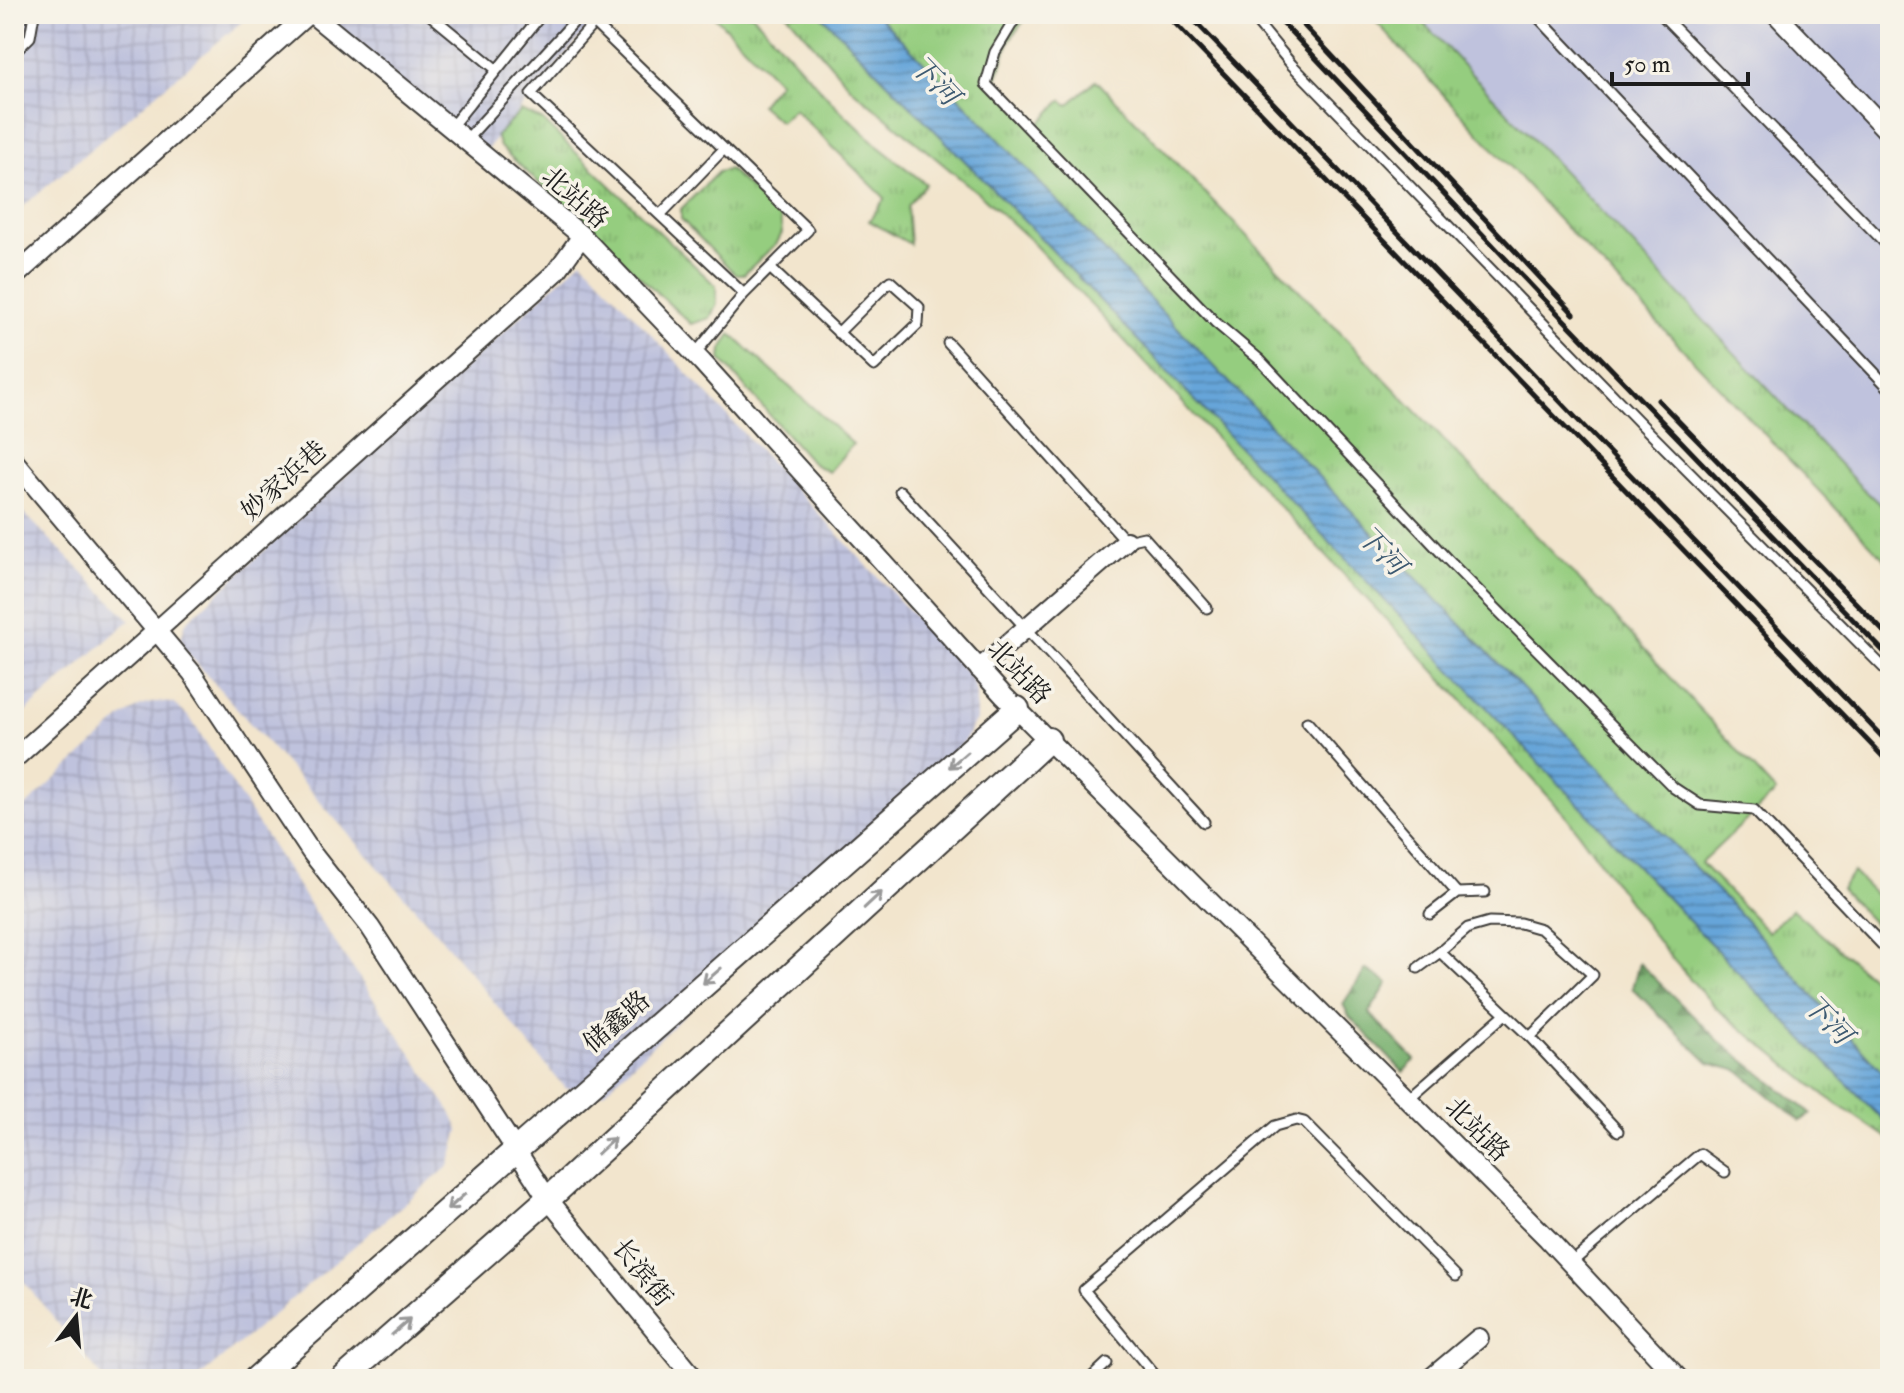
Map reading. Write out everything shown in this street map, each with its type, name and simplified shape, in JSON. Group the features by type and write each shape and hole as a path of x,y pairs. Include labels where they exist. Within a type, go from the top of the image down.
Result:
{"street":[{"name":"北站路","path":"310,14 582,236 695,355 1017,709 1571,1263 1679,1379"},
{"path":"14,277 310,14"},
{"path":"1776,14 1890,134"},
{"name":"妙家浜巷","path":"14,759 556,272 582,236"},
{"name":"长滨街","path":"14,461 192,673 302,839 370,927 548,1199 695,1379"},
{"path":"979,669 1126,541"},
{"name":"储鑫路","path":"256,1379 1017,709"},
{"path":"343,1379 548,1199 1048,740"},
{"path":"1430,1379 1479,1338"}],"lane":[{"path":"14,61 17,50 30,37 34,14"},
{"path":"429,14 497,70"},
{"path":"451,127 542,14"},
{"path":"466,140 581,14"},
{"path":"1018,14 995,52 986,84 1215,322 1260,360 1447,559 1674,788 1700,805 1754,810 1890,953"},
{"path":"1250,14 1292,65 1643,426 1890,674"},
{"path":"1535,14 1890,389"},
{"path":"1661,14 1890,248"},
{"path":"695,355 744,294 808,230 594,23 531,94 744,294"},
{"path":"660,215 724,149"},
{"path":"770,268 838,333 874,366 918,324 919,307 890,281 838,333"},
{"path":"948,343 1126,541 1144,537 1207,608"},
{"path":"900,491 1204,822"},
{"path":"1307,722 1457,893"},
{"path":"1430,914 1457,893 1485,892"},
{"path":"1418,968 1468,928 1489,922 1520,923 1541,929 1593,975 1530,1037"},
{"path":"1440,952 1530,1037 1618,1131"},
{"path":"1408,1099 1504,1015"},
{"path":"1158,1379 1084,1290 1275,1126 1284,1122 1304,1122 1456,1276"},
{"path":"1571,1263 1700,1154 1725,1172"},
{"path":"1090,1379 1107,1363"}],"shaded area":[{"path":"14,14 251,14 14,214"},
{"path":"322,14 599,14 483,154"},
{"path":"1415,14 1890,14 1890,514 1857,483"},
{"path":"582,260 971,677 976,692 976,720 957,753 603,1093 565,1088 442,939 183,648 181,638 186,622"},
{"path":"14,503 130,620 14,722"},
{"path":"155,702 173,703 190,718 315,913 451,1112 459,1130 449,1166 197,1379 104,1379 14,1270 14,817 124,716"}],"green space":[{"path":"712,14 752,14 836,106 879,147 926,184 907,206 910,244 869,221 885,198 794,109 780,122 760,105 779,82"},
{"path":"787,14 820,14 1038,235 1753,988 1890,1127 1890,1140 1823,1094 1716,1008 1662,947 1567,817 1457,695 1029,239 852,89"},
{"path":"876,14 1029,14 1009,41 996,83 1037,126 1062,100 1068,105 1096,80 1614,616 1776,792 1701,863 1768,932 1792,909 1890,991 1890,1081 1737,911"},
{"path":"1369,14 1415,14 1857,483 1890,514 1890,565 1555,216"},
{"path":"521,111 542,120 716,286 717,304 710,318 691,324 500,147 496,136"},
{"path":"729,169 780,216 782,233 777,243 744,274 735,274 681,219 681,209 718,172"},
{"path":"731,334 853,444 829,472 813,464 721,360 722,349"},
{"path":"1853,872 1890,909 1890,941 1841,889"},
{"path":"1639,963 1719,1041 1811,1113 1801,1121 1739,1071 1709,1063 1632,988"},
{"path":"1366,969 1388,983 1369,1013 1415,1060 1403,1072 1349,1016 1343,1004"}],"water":[{"name":"下河","path":"820,14 876,14 969,108 1737,911 1890,1081 1890,1127 1753,988 1038,235"}],"railway":[{"path":"1166,14 1890,764"},
{"path":"1188,14 1890,745"},
{"path":"1274,14 1890,658"},
{"path":"1293,14 1574,314"},
{"path":"1658,400 1890,638"}]}
